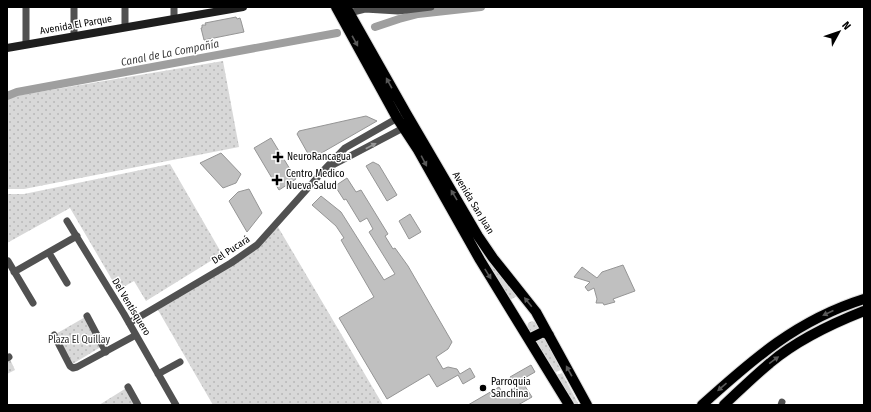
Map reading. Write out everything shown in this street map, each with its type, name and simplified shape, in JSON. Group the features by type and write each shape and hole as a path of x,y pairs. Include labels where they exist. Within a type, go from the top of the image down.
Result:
{"main road":[{"name":"Avenida San Juan","path":"336,7 402,115"},
{"name":"Avenida San Juan","path":"348,10 408,126 478,236 536,312 587,405"},
{"name":"Avenida San Juan","path":"408,126 418,150 480,260 569,405"},
{"path":"702,405 758,356 784,337 823,315 864,299"},
{"path":"724,405 770,362 804,339 837,322 864,311"},
{"path":"529,339 543,332 549,335"}],"street":[{"path":"26,7 26,44"},
{"path":"74,7 74,36"},
{"path":"125,7 125,27"},
{"path":"174,7 174,18"},
{"name":"Avenida El Parque","path":"7,48 243,7"},
{"path":"348,10 398,10 431,7"},
{"name":"Del Pucará","path":"129,323 231,263 257,245 345,148 402,115"},
{"name":"Del Pucará","path":"324,170 408,126"},
{"name":"Del Ventisquero","path":"67,221 129,323 176,405"},
{"path":"14,272 77,236"},
{"path":"49,253 67,283"},
{"path":"8,261 33,303"},
{"path":"87,316 106,352"},
{"path":"54,336 70,366 73,368 136,335"},
{"path":"158,374 180,362"},
{"path":"128,387 138,405"}],"green space":[{"path":"223,61 239,147 24,189 7,189 7,96 15,96"},
{"path":"170,164 222,254 146,301 134,281 118,290 70,208 7,243 7,194 24,194"},
{"path":"278,227 383,405 213,405 158,310"},
{"path":"491,263 517,296 510,300 489,264"},
{"name":"Plaza El Quillay","path":"87,316 104,345 71,365 54,335"},
{"path":"532,321 537,323 561,370 556,372 527,328 528,323"},
{"path":"9,357 15,370 7,374 7,358"},
{"path":"562,373 579,405 574,405 557,375"},
{"path":"128,387 139,405 99,405"}],"building":[{"path":"236,17 237,19 240,18 244,32 204,40 201,28 202,25 206,25 205,23"},
{"path":"366,116 377,121 311,159 297,134 299,131"},
{"path":"271,138 296,179 279,190 254,148"},
{"path":"221,153 241,174 236,183 223,188 200,163"},
{"path":"373,162 379,165 397,195 387,201 366,166"},
{"path":"347,178 356,192 361,190 388,234 385,236 393,249 395,248 408,266 452,342 448,349 436,357 443,369 448,367 457,369 460,374 470,368 475,377 463,384 458,375 437,387 429,374 387,399 339,318 374,297 341,240 344,238 336,226 312,205 321,196 341,212 384,280 395,274 369,232 373,229 367,218 360,222 346,199 344,200 335,186"},
{"path":"249,189 262,213 247,232 229,201 238,192"},
{"path":"410,214 421,232 409,239 399,221"},
{"path":"623,265 635,291 613,299 615,302 604,305 603,303 596,303 597,299 594,288 588,291 585,287 590,282 574,277 582,267 597,278 602,272"},
{"path":"531,365 535,372 521,380 532,397 518,405 468,405 499,387 504,395 516,387 510,377"}],"waterway":[{"name":"Canal de La Compañía","path":"375,27 418,14 481,7"},
{"name":"Canal de La Compañía","path":"7,96 17,92 337,33"}],"place":[{"name":"NeuroRancagua","path":"278,157"},
{"name":"Centro Medico Nueva Salud","path":"277,180"},
{"name":"Parroquia Sanchina","path":"483,388"}]}
